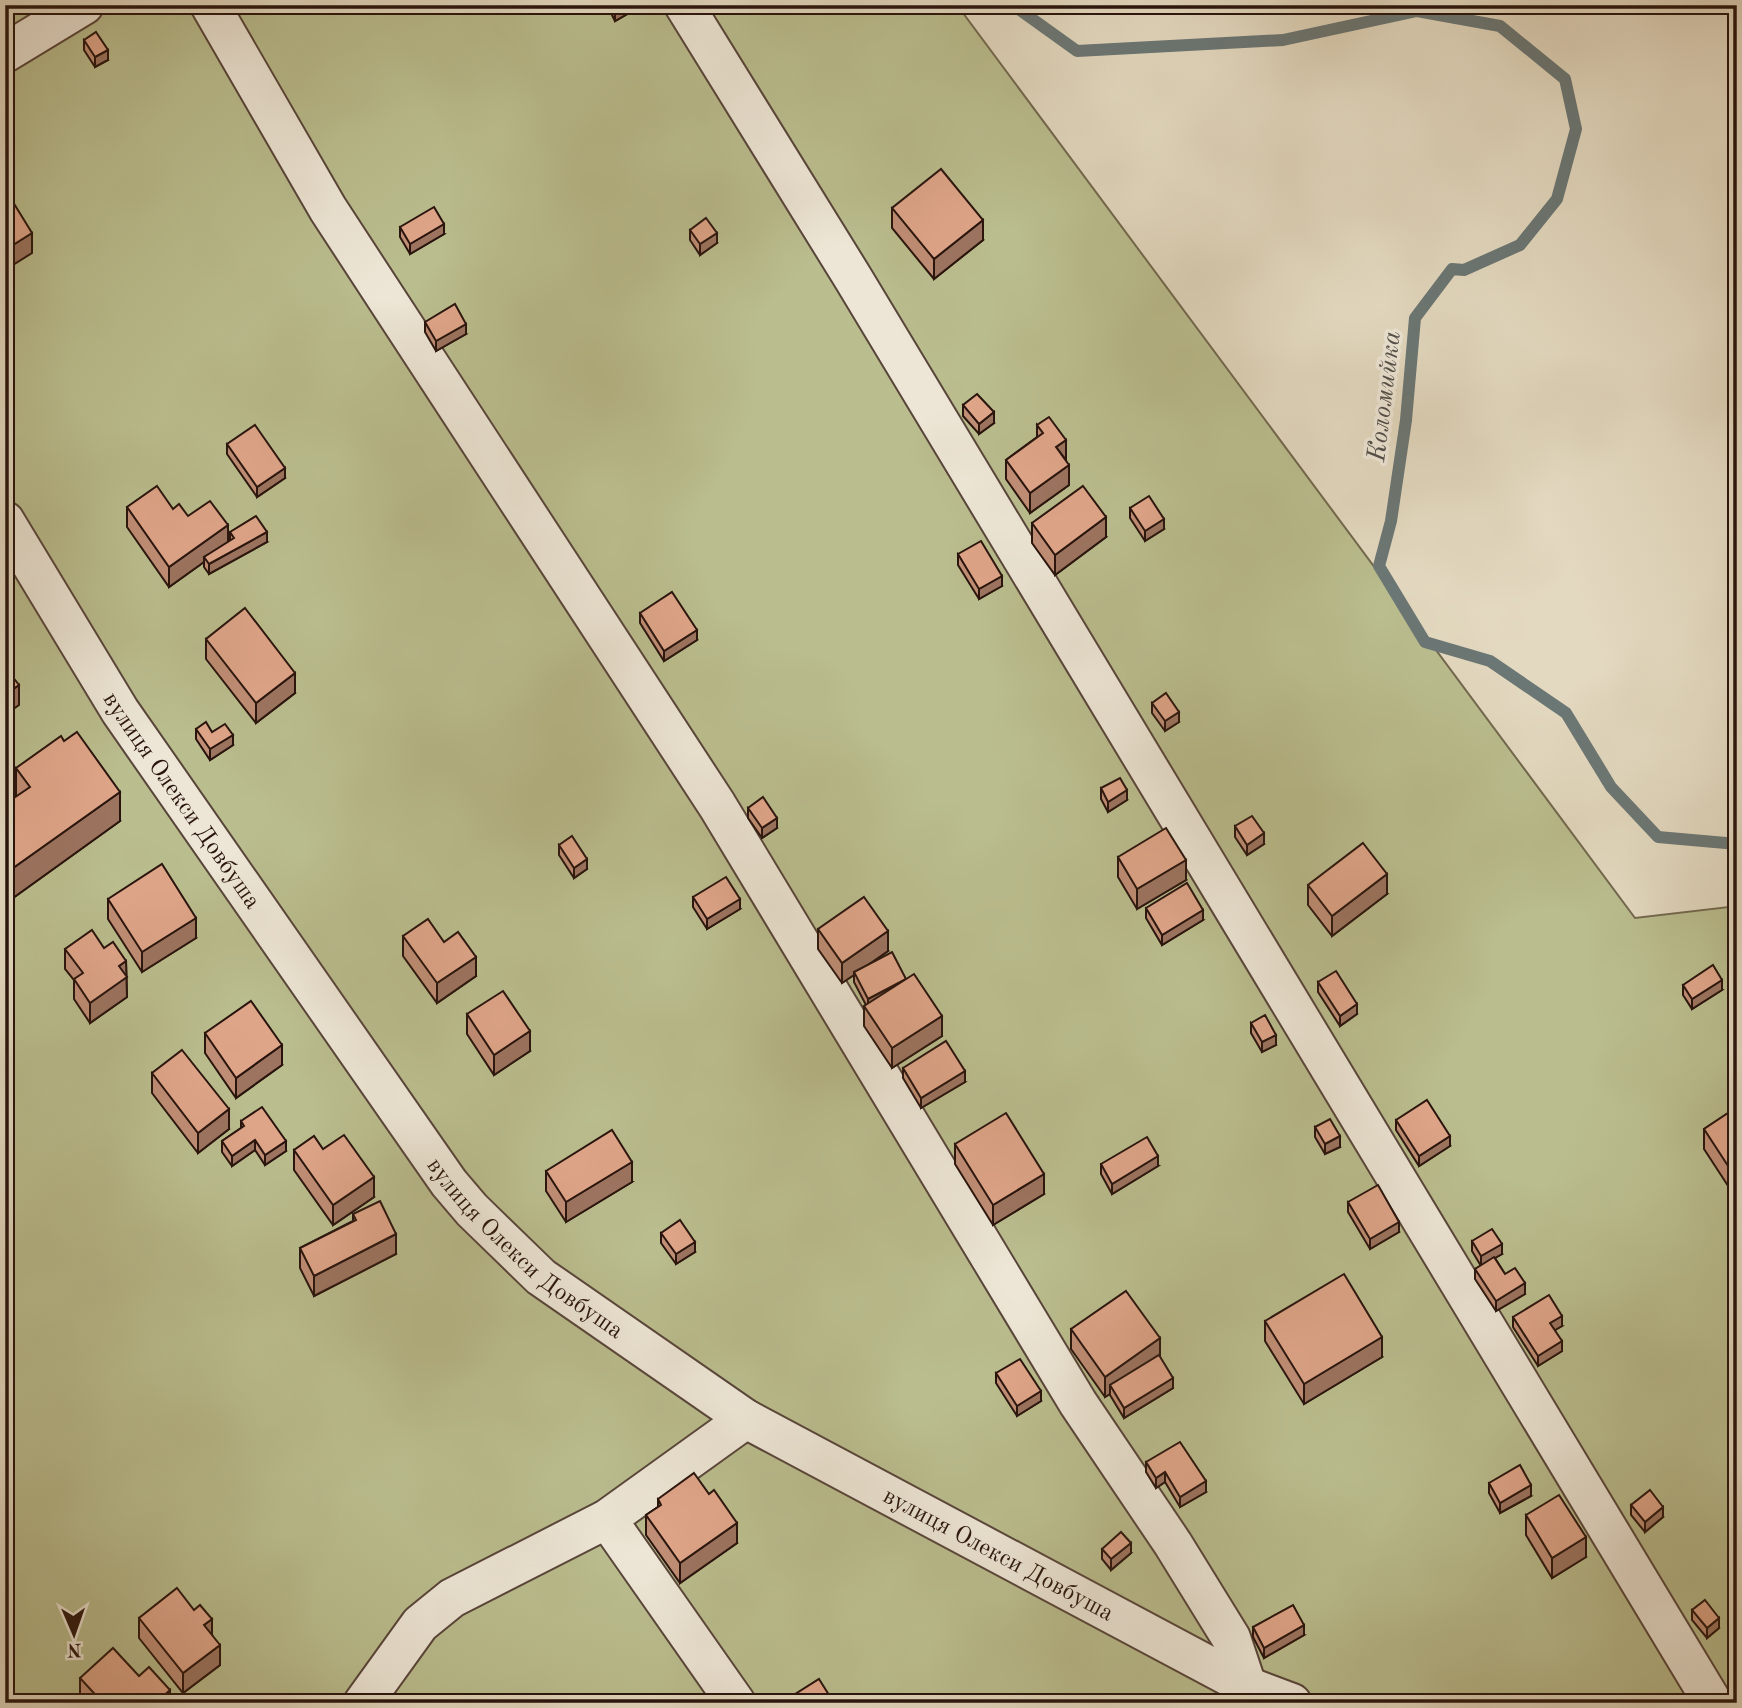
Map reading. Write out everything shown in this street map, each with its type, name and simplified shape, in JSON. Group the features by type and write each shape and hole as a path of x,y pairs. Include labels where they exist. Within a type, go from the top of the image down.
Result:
{"street":[{"path":"5,53 84,5"},
{"path":"209,5 328,209 717,804 1078,1403 1173,1544 1231,1638 1247,1686"},
{"path":"684,5 853,278 1713,1703"},
{"name":"вулиця Олекси Довбуша","path":"5,521 120,711 449,1183 472,1210 541,1277 746,1419 1247,1686 1292,1703"},
{"path":"363,1703 420,1624 453,1598 607,1519 746,1419"},
{"path":"607,1519 736,1703"}],"green space":[{"path":"5,5 957,5 1635,918 1737,906 1737,1703 5,1703"}],"building":[{"path":"613,5 625,5 615,11"},
{"path":"96,32 108,50 95,57 84,40"},
{"path":"941,169 983,220 934,259 892,208"},
{"path":"5,189 32,233 5,250"},
{"path":"434,207 444,224 410,244 400,227"},
{"path":"706,218 717,233 700,244 690,230"},
{"path":"455,304 466,324 436,341 425,322"},
{"path":"977,394 994,412 979,424 963,405"},
{"path":"1049,417 1066,440 1056,447 1069,465 1030,493 1006,460 1043,433 1037,425"},
{"path":"255,425 285,468 257,487 227,444"},
{"path":"157,486 173,509 179,504 188,516 210,501 228,525 169,567 127,507"},
{"path":"1083,486 1106,517 1055,555 1032,523"},
{"path":"1149,496 1164,519 1145,531 1130,508"},
{"path":"256,516 267,532 209,564 204,557 234,538 230,532"},
{"path":"981,541 1002,576 979,589 958,554"},
{"path":"672,592 697,630 664,651 640,613"},
{"path":"245,608 295,673 256,703 206,639"},
{"path":"5,667 19,685 5,695"},
{"path":"1166,693 1179,712 1165,721 1152,703"},
{"path":"206,722 212,732 225,724 233,735 210,749 196,729"},
{"path":"77,732 120,792 6,873 5,814 9,811 5,804 30,787 16,768 61,736 64,741"},
{"path":"1120,778 1127,790 1108,802 1101,788"},
{"path":"763,797 777,818 762,828 748,808"},
{"path":"1252,816 1264,833 1247,845 1235,826"},
{"path":"1166,828 1186,860 1137,889 1118,857"},
{"path":"572,836 587,859 574,868 559,845"},
{"path":"1363,843 1387,874 1332,916 1308,885"},
{"path":"162,864 196,918 142,952 108,899"},
{"path":"726,877 740,899 707,919 693,897"},
{"path":"1187,883 1203,910 1162,935 1146,908"},
{"path":"864,897 888,931 842,963 818,929"},
{"path":"428,919 444,942 458,932 476,957 437,983 403,936"},
{"path":"92,930 104,948 113,942 126,961 119,966 127,977 90,1003 74,979 83,973 65,949"},
{"path":"892,952 906,979 868,999 854,972"},
{"path":"1713,965 1722,980 1692,999 1683,985"},
{"path":"1336,971 1357,1004 1340,1016 1318,982"},
{"path":"914,974 942,1016 892,1048 864,1006"},
{"path":"503,991 530,1031 494,1055 467,1014"},
{"path":"251,1001 282,1045 236,1078 205,1033"},
{"path":"1265,1015 1276,1035 1262,1042 1251,1023"},
{"path":"946,1041 965,1071 921,1098 903,1068"},
{"path":"182,1050 229,1109 198,1133 152,1073"},
{"path":"1427,1100 1450,1136 1419,1156 1396,1120"},
{"path":"262,1107 286,1141 265,1155 255,1140 232,1156 222,1141 244,1126 241,1121"},
{"path":"1737,1107 1737,1169 1732,1172 1704,1129"},
{"path":"1006,1113 1044,1174 993,1205 955,1144"},
{"path":"1330,1119 1340,1136 1325,1144 1315,1127"},
{"path":"612,1130 632,1162 566,1202 546,1171"},
{"path":"344,1135 374,1177 333,1205 294,1150 314,1136 323,1149"},
{"path":"1147,1137 1158,1156 1112,1184 1101,1164"},
{"path":"1378,1185 1399,1222 1370,1239 1348,1202"},
{"path":"380,1201 396,1234 314,1276 300,1248 356,1220 353,1214"},
{"path":"680,1220 695,1242 676,1254 661,1233"},
{"path":"1492,1229 1502,1244 1481,1256 1472,1241"},
{"path":"1494,1257 1505,1274 1515,1268 1525,1283 1496,1301 1475,1269"},
{"path":"1344,1274 1382,1337 1304,1384 1265,1321"},
{"path":"1126,1291 1160,1338 1105,1377 1071,1329"},
{"path":"1549,1295 1562,1316 1550,1323 1562,1341 1538,1356 1513,1317"},
{"path":"1159,1355 1173,1378 1124,1408 1110,1385"},
{"path":"1020,1359 1041,1391 1017,1406 996,1373"},
{"path":"1180,1442 1206,1481 1180,1497 1165,1472 1156,1478 1146,1462"},
{"path":"1520,1465 1531,1485 1500,1503 1489,1483"},
{"path":"694,1473 709,1494 714,1490 737,1523 680,1563 646,1515 661,1505 658,1499"},
{"path":"1650,1490 1663,1507 1645,1522 1631,1505"},
{"path":"1559,1495 1586,1537 1552,1558 1526,1515"},
{"path":"1121,1532 1131,1543 1111,1559 1102,1549"},
{"path":"177,1588 194,1610 200,1605 212,1619 204,1625 220,1645 183,1673 139,1618"},
{"path":"1705,1600 1719,1618 1707,1628 1692,1610"},
{"path":"1293,1605 1304,1625 1264,1648 1253,1627"},
{"path":"113,1648 139,1676 149,1667 170,1690 156,1703 116,1703 113,1700 103,1703 80,1678"},
{"path":"819,1679 834,1703 781,1703"}],"waterway":[{"name":"Коломийка","path":"1013,5 1077,51 1283,40 1417,11 1500,26 1565,79 1576,129 1557,199 1520,245 1464,270 1452,269 1415,318 1406,420 1391,521 1379,566 1425,642 1490,661 1566,713 1611,787 1658,837 1737,844"},
{"path":"1730,5 1737,13"}]}
